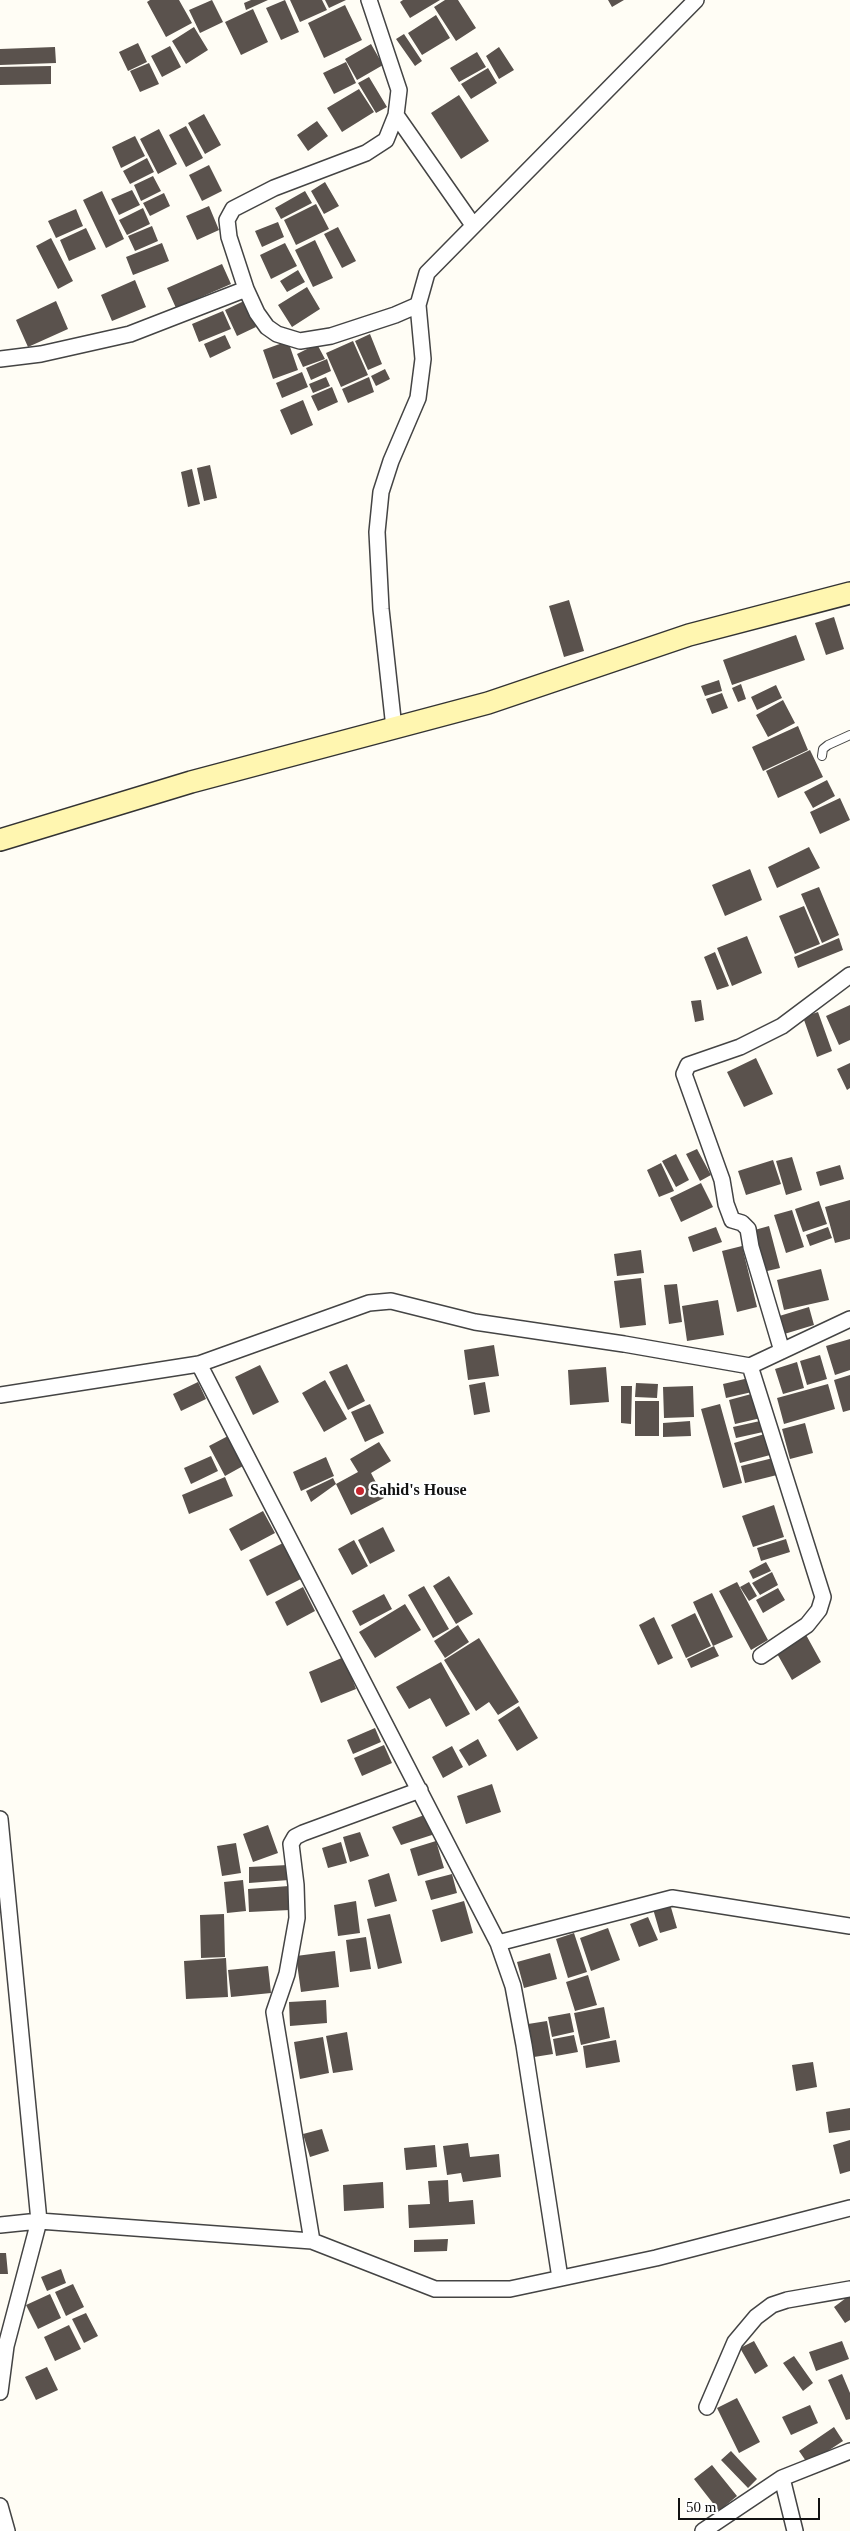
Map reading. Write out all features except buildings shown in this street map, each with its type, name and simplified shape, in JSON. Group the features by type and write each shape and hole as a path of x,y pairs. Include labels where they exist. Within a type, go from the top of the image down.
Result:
{"street":[{"path":"369,0 399,90 396,115 386,140 366,153 274,188 233,209 227,220 229,237 246,289 267,327 277,334 300,341 331,336 395,316 418,305"},
{"path":"394,728 381,609 377,532 381,492 391,461 418,398 423,360 418,305 427,272 696,0"},
{"path":"396,115 473,225"},
{"path":"0,359 41,354 130,334 246,289"},
{"path":"0,840 191,782 488,703 690,635 850,593"},
{"path":"782,1351 748,1229 742,1223 732,1220 726,1204 722,1180 684,1074 688,1065 740,1047 782,1026 850,975"},
{"path":"0,1395 199,1364 369,1303 391,1301 474,1322 624,1344 750,1366 850,1319"},
{"path":"199,1364 498,1943 513,1986 521,2028 560,2278"},
{"path":"750,1366 823,1597 819,1610 807,1625 761,1656"},
{"path":"312,2241 274,2012 287,1974 297,1918 296,1885 291,1844 295,1837 303,1833 420,1790"},
{"path":"0,1818 39,2221 6,2346 0,2392"},
{"path":"498,1943 672,1898 850,1926"},
{"path":"0,2224 39,2221 312,2241 435,2289 510,2288 656,2258 850,2208"},
{"path":"706,2407 735,2342 756,2317 772,2305 787,2300 850,2289"},
{"path":"703,2531 782,2478 850,2451"},
{"path":"782,2478 795,2531"},
{"path":"0,2506 7,2531"}],"lane":[{"path":"822,756 823,749 828,745 850,735"}],"place":[{"name":"Sahid's House","path":"360,1491"}]}
